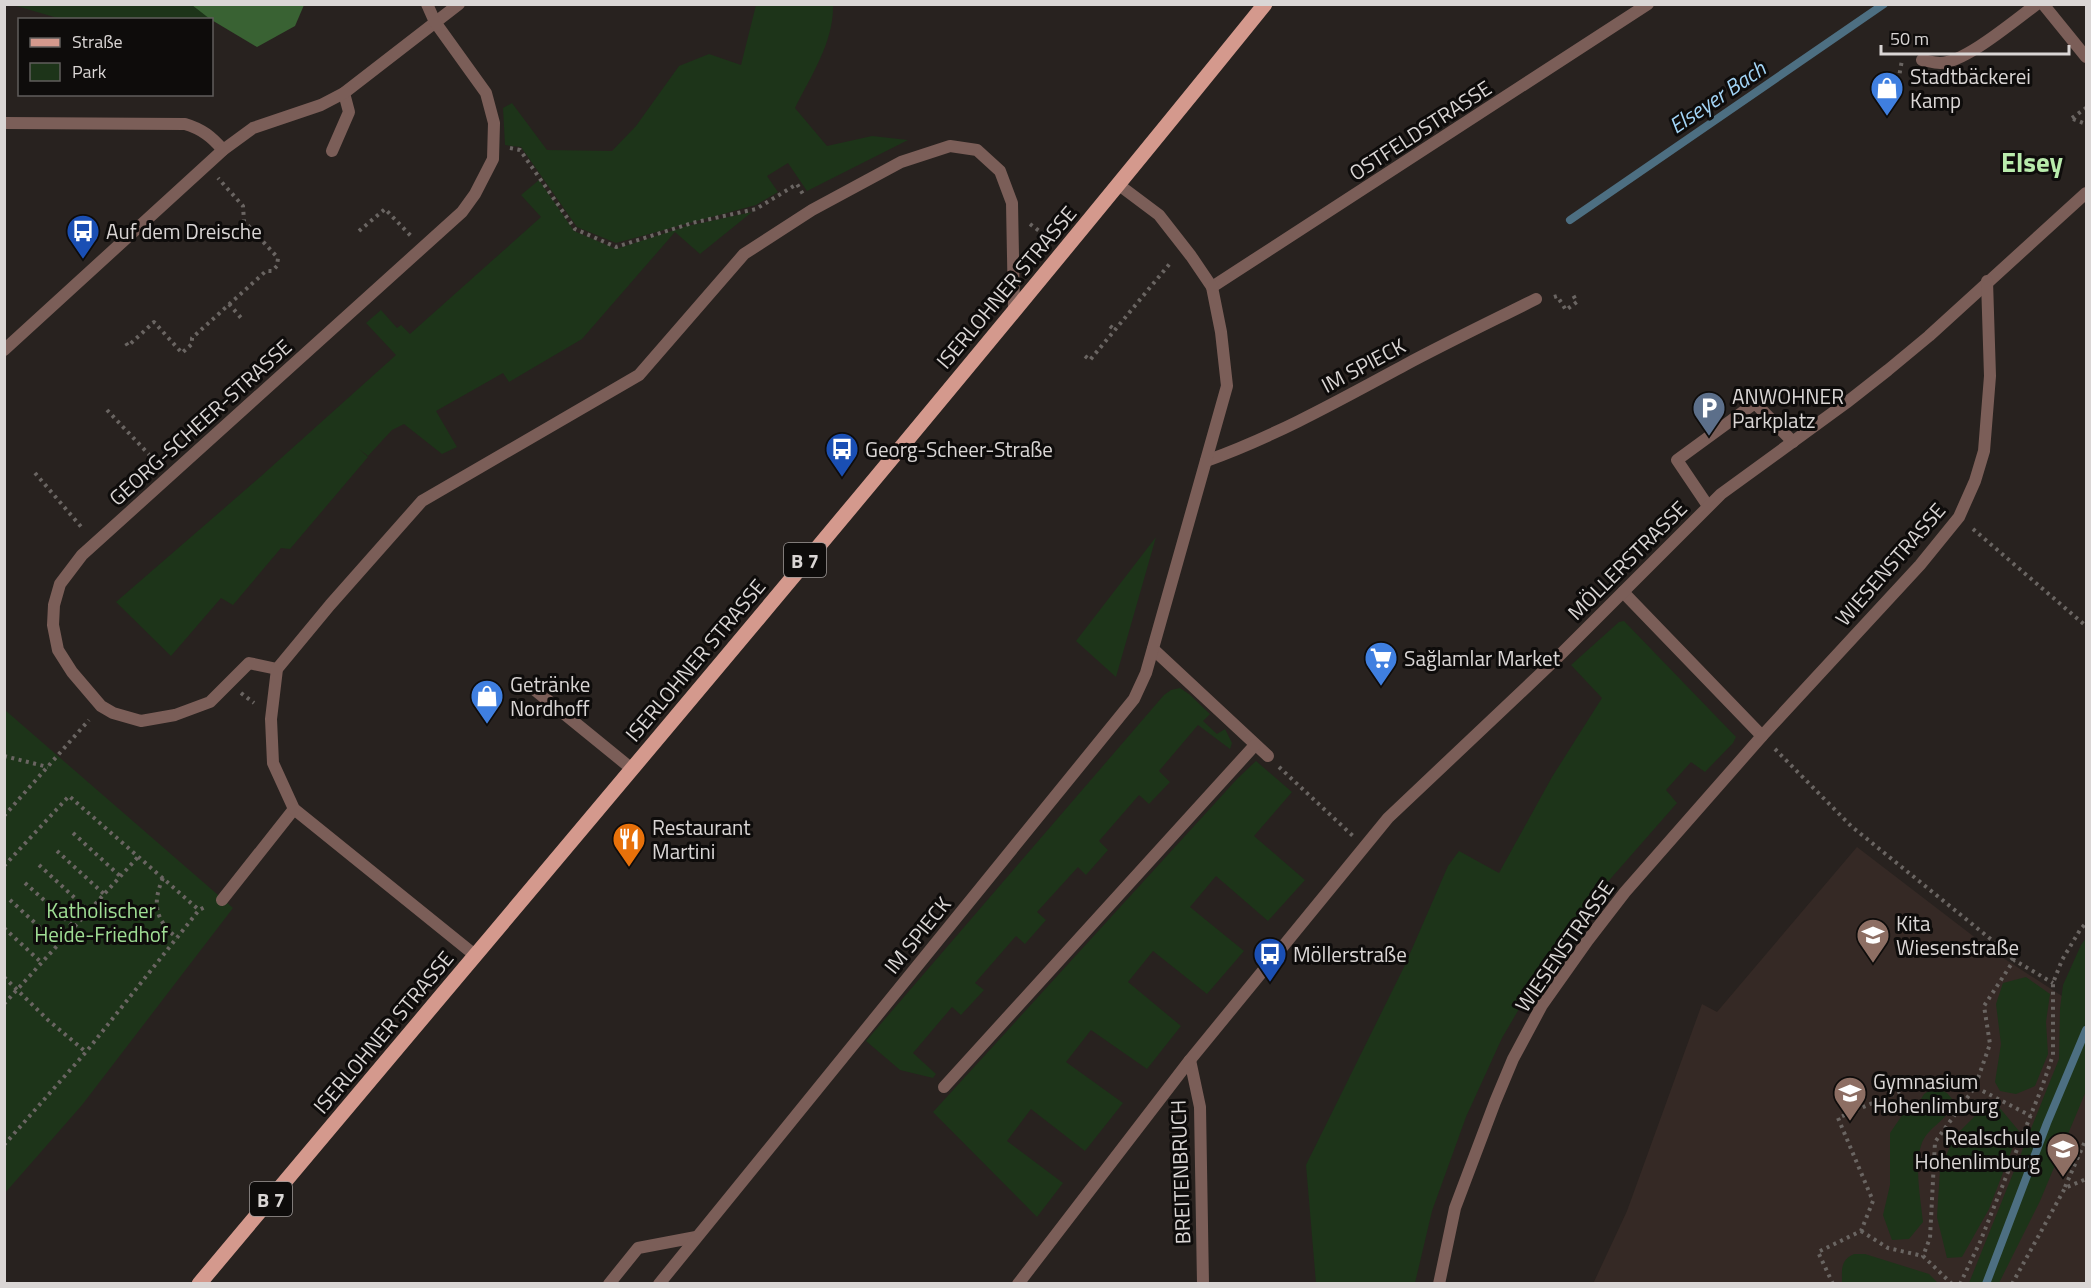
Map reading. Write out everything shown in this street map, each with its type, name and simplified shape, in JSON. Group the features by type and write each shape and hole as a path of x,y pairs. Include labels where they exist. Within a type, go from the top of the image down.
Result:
{"main road":[{"name":"ISERLOHNER STRASSE","path":"200,1284 1119,185 1265,4"}],"street":[{"name":"GEORG-SCHEER-STRASSE","path":"277,669 249,663 210,702 175,715 141,721 113,713 101,706 72,672 58,650 53,625 54,605 60,584 82,555 462,212 475,194 493,159 495,123 486,93 435,22 426,4"},
{"path":"4,350 223,150 253,129 321,105 344,93 459,4"},
{"name":"OSTFELDSTRASSE","path":"1212,287 1648,4"},
{"path":"1922,60 1942,63 1958,58 2037,4"},
{"path":"2043,4 2086,57"},
{"path":"332,151 349,112 344,93"},
{"path":"4,123 185,124 210,135 223,150"},
{"path":"476,956 294,809 273,764 271,719 277,669 344,588 422,501 639,375 744,254 812,210 901,162 950,146 977,150 1000,171 1012,203 1014,309"},
{"name":"IM SPIECK","path":"659,1284 1134,699 1146,673 1227,386 1221,332 1212,287 1159,215 1119,185"},
{"name":"MÖLLERSTRASSE","path":"1018,1284 1190,1060 1388,818 1623,592 1721,494 1888,370 1929,336 2086,193"},
{"name":"WIESENSTRASSE","path":"1439,1284 1455,1208 1513,1059 1542,1005 1625,892 1762,736 1920,565 1959,517 1984,451 1990,376 1987,281"},
{"name":"IM SPIECK","path":"1206,461 1298,422 1536,299"},
{"path":"1708,507 1677,460 1755,403 1793,442"},
{"path":"1623,592 1762,736"},
{"path":"1153,649 1268,756"},
{"path":"535,690 632,769"},
{"path":"944,1087 1255,745"},
{"path":"222,900 294,809"},
{"name":"BREITENBRUCH","path":"1190,1060 1200,1107 1203,1284"},
{"path":"609,1284 638,1248 696,1237"}],"path":[{"path":"1897,88 1903,57"},
{"path":"2086,108 2072,118 2086,124"},
{"path":"520,150 575,229 616,247 692,223 756,209 797,184"},
{"path":"126,343 128,346 154,322 182,353 192,344 192,338 229,304 266,271 272,271 277,266 278,258 244,221 243,206 220,180"},
{"path":"359,231 385,209 422,248"},
{"path":"1037,229 1042,234"},
{"path":"1085,356 1090,360 1184,246"},
{"path":"1137,294 1141,298"},
{"path":"1557,296 1566,310 1577,302 1573,295"},
{"path":"229,304 242,319"},
{"path":"1110,326 1115,330"},
{"path":"107,410 159,465"},
{"path":"35,473 83,529"},
{"path":"1959,517 2086,626"},
{"path":"240,692 258,706"},
{"path":"4,816 101,706"},
{"path":"1762,736 1851,826 1993,941 2013,960 2053,983"},
{"path":"4,756 48,767"},
{"path":"1268,756 1365,847"},
{"path":"4,866 69,796 199,910"},
{"path":"73,833 120,876"},
{"path":"57,851 104,894"},
{"path":"4,1004 138,857"},
{"path":"39,865 89,911"},
{"path":"163,878 156,895 157,909 163,925 177,938"},
{"path":"25,883 74,927"},
{"path":"10,900 58,944"},
{"path":"4,1145 86,1052 199,910 222,900"},
{"path":"1960,1284 1980,1242 2053,1056 2053,983 2062,960 2086,923"},
{"path":"4,928 42,963"},
{"path":"1923,1256 1930,1238 1935,1142 1975,1087 1990,1044 1984,1006 2013,960"},
{"path":"4,977 48,1020 86,1052"},
{"path":"1833,1284 1818,1252 1861,1231 1873,1201 1838,1118 1921,1082 1975,1087 2031,1116"},
{"path":"2012,1284 2065,1188 2086,1139"},
{"path":"2065,1188 2086,1179"},
{"path":"1861,1231 1888,1248 1923,1256 1952,1284"}],"shaded area":[{"name":"Gymnasium Hohenlimburg","path":"1857,847 1994,952 2065,998 2065,1060 1977,1283 1593,1284 1627,1211 1702,1004 1717,1012"},
{"name":"Realschule Hohenlimburg","path":"2086,1072 2086,1283 1991,1283"}],"green space":[{"path":"13,5 223,5 213,20 213,18 58,18"},
{"path":"192,5 304,5 295,26 257,47 213,21 213,18 209,18"},
{"path":"756,5 833,5 826,45 795,108 827,146 872,136 908,140 807,191 788,163 767,176 778,192 756,205 616,243 577,227 521,147 505,145 503,108 512,103 547,150 612,151 636,126 679,66 709,54 741,65"},
{"path":"539,180 574,231 616,249 687,226 752,212 700,254 675,232 582,339 509,382 503,373 436,411 457,447 442,454 404,424 392,430 368,456 359,449 368,457 290,549 281,548 233,605 221,598 171,656 116,602 396,355 366,323 381,310 397,328 401,325 410,334 541,217 521,195"},
{"path":"1156,537 1116,677 1076,641"},
{"path":"1624,621 1736,737 1705,772 1691,762 1666,790 1677,803 1598,893 1543,968 1502,1038 1466,1117 1432,1211 1415,1283 1316,1283 1306,1165 1405,965 1448,866 1459,851 1499,873 1552,777 1602,698 1571,665 1619,622"},
{"path":"1180,688 1210,714 1203,721 1217,734 1225,729 1232,743 1230,749 1198,725 1159,771 1170,782 1149,804 1139,795 1099,841 1108,850 1086,875 1078,867 1037,912 1046,920 1025,944 1016,936 975,983 984,990 961,1015 952,1007 913,1053 936,1074 933,1078 900,1070 866,1041 1164,695"},
{"name":"Katholischer Heide-Friedhof","path":"5,710 233,908 82,1105 5,1193"},
{"path":"1256,761 1292,792 1254,836 1305,880 1268,921 1216,876 1190,907 1244,951 1207,994 1153,951 1128,982 1181,1026 1147,1069 1091,1030 1066,1062 1123,1103 1085,1151 1031,1109 1007,1141 1063,1183 1037,1217 933,1112"},
{"path":"2086,938 2086,1091 2040,1201 1999,1283 1969,1283 2059,1059 2063,985"},
{"path":"2026,977 2050,994 2046,1022 2048,1054 2035,1086 2016,1094 2000,1091 1995,1082 2001,1044 1996,1004 2003,983"},
{"path":"1935,1087 1947,1093 1953,1100 1948,1113 1929,1132 1921,1145 1918,1178 1923,1222 1909,1239 1892,1240 1883,1215 1890,1185 1890,1133 1903,1114 1917,1106 1924,1094"},
{"path":"1999,1107 2019,1131 1989,1209 1962,1257 1947,1258 1937,1217 1940,1170 1954,1137 1980,1111"},
{"path":"1854,1254 1865,1254 1929,1274 1938,1283 1842,1283 1844,1262"}],"waterway":[{"name":"Elseyer Bach","path":"1570,220 1884,4"},
{"path":"1986,1284 2047,1123 2086,1030"}],"place":[{"name":"Stadtbäckerei Kamp","path":"1887,117"},
{"name":"Auf dem Dreische","path":"83,260"},
{"name":"ANWOHNER Parkplatz","path":"1709,437"},
{"name":"Georg-Scheer-Straße","path":"842,478"},
{"name":"Sağlamlar Market","path":"1381,687"},
{"name":"Getränke Nordhoff","path":"487,725"},
{"name":"Restaurant Martini","path":"629,868"},
{"name":"Kita Wiesenstraße","path":"1873,964"},
{"name":"Möllerstraße","path":"1270,983"},
{"name":"Gymnasium Hohenlimburg","path":"1850,1122"},
{"name":"Realschule Hohenlimburg","path":"2063,1178"}],"district":[{"name":"Elsey","path":"2032,161"}]}
